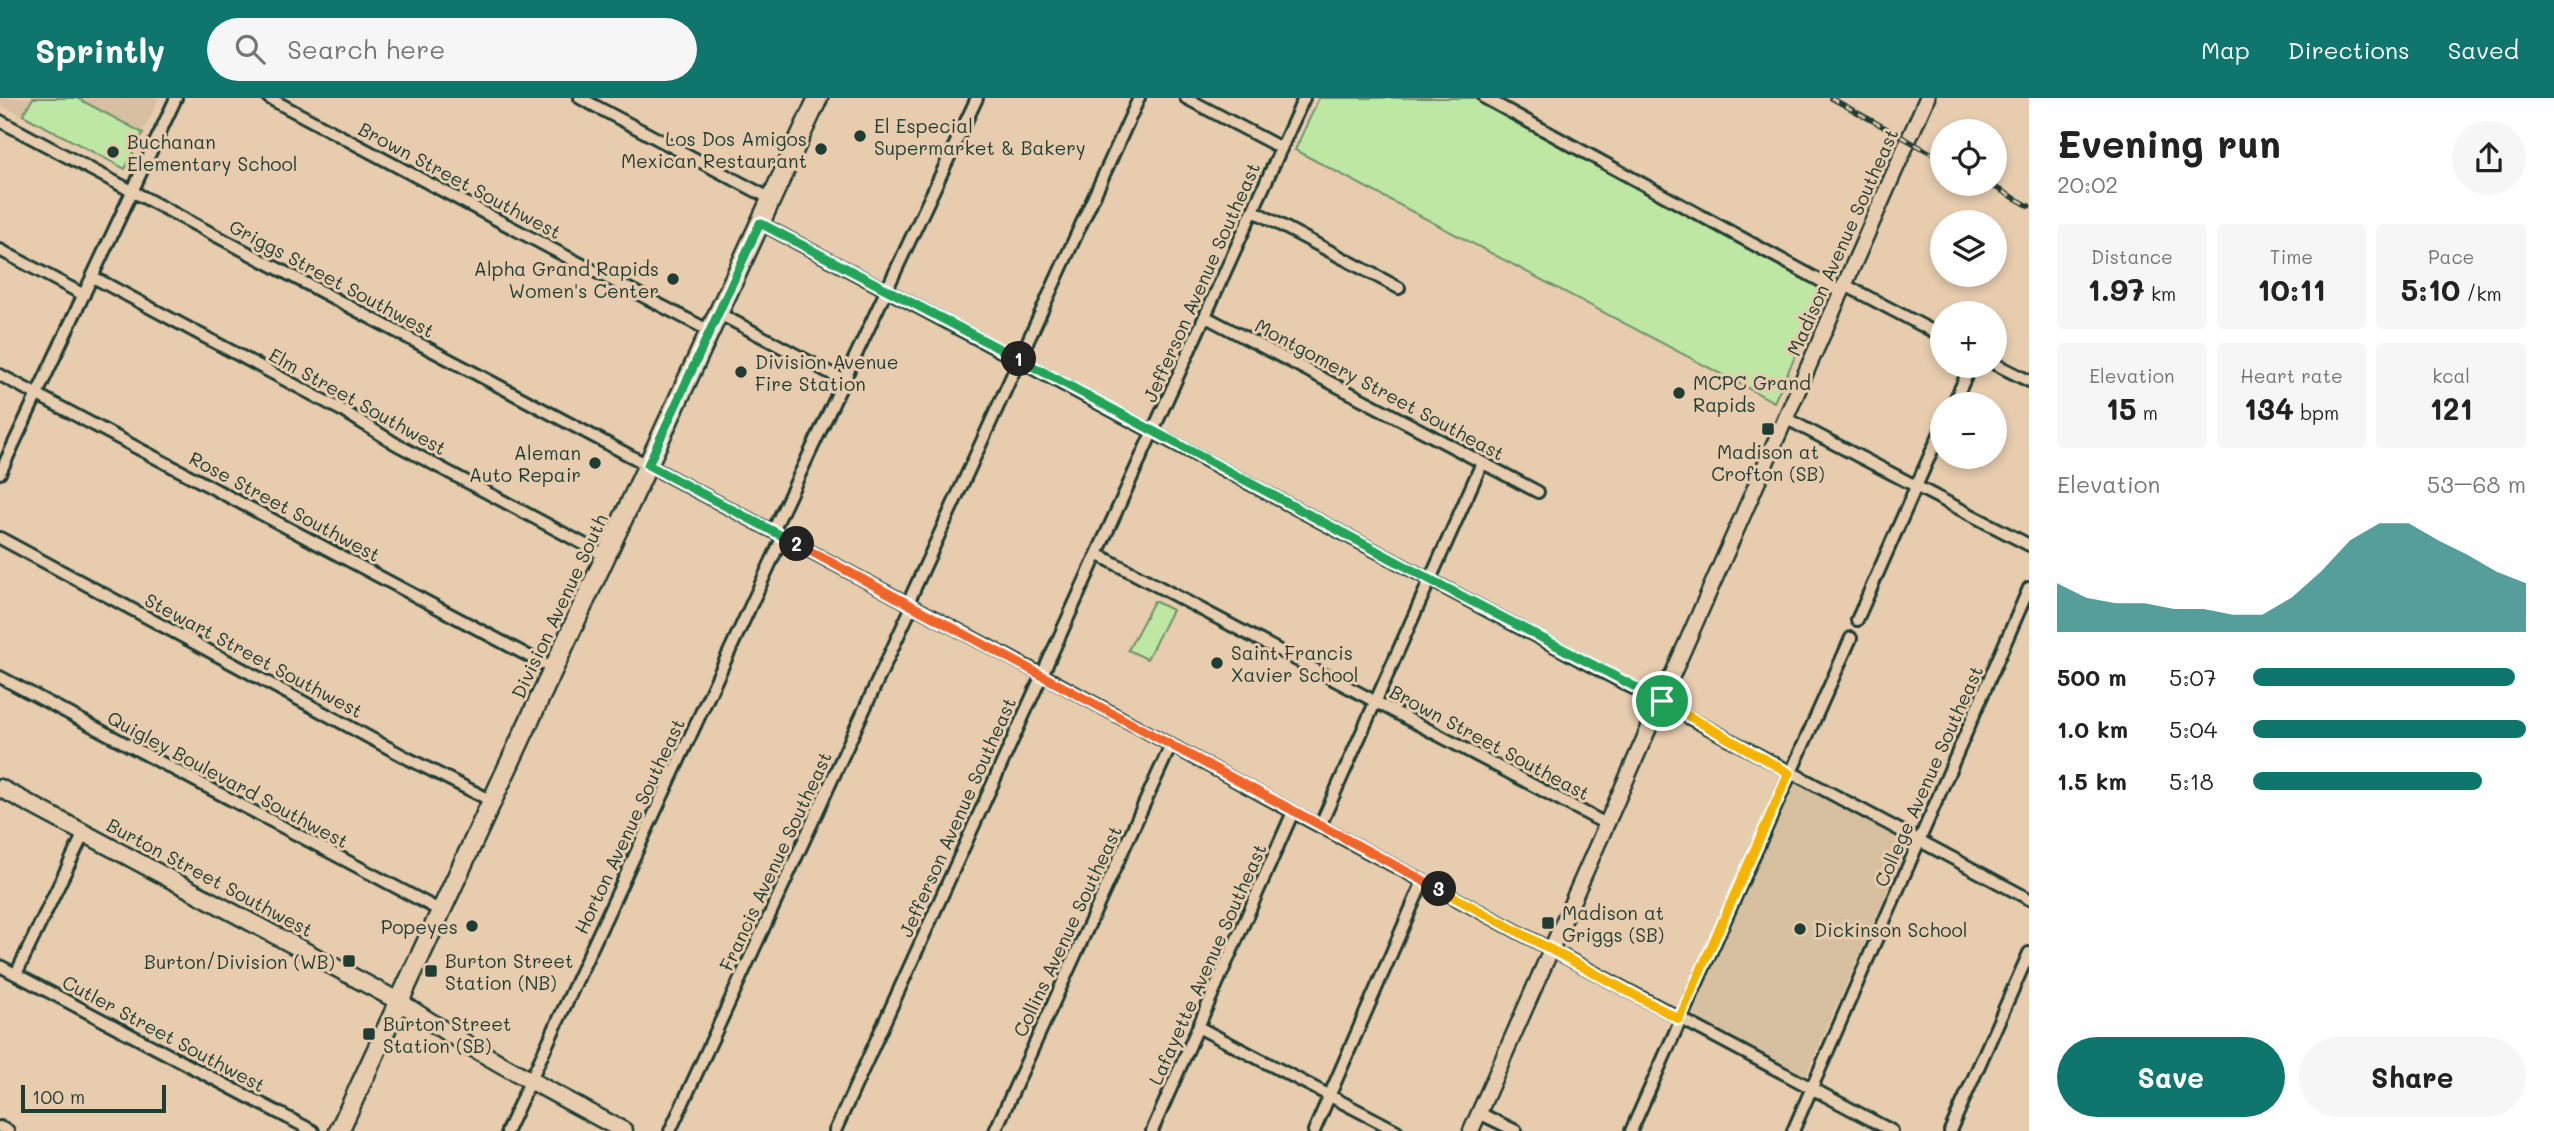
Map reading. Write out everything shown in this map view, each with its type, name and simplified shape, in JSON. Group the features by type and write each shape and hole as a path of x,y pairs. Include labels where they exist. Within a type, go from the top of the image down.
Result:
{"main road":[{"name":"Division Avenue South","path":"339,1131 818,98"},
{"name":"Burton Street Southwest","path":"0,788 400,1002 531,1082 624,1131"}],"street":[{"path":"0,473 176,98"},
{"name":"Brown Street Southwest","path":"269,98 710,331"},
{"path":"580,98 771,200"},
{"name":"Horton Avenue Southeast","path":"507,1131 886,289 977,98"},
{"name":"Francis Avenue Southeast","path":"670,1131 1139,98"},
{"path":"1186,98 1281,148"},
{"name":"Jefferson Avenue Southeast","path":"835,1131 1304,98"},
{"path":"1485,98 1843,288 1930,330"},
{"name":"Madison Avenue Southeast","path":"1471,1131 1927,98"},
{"name":"Griggs Street Southwest","path":"0,121 910,604 1550,950 1892,1131"},
{"path":"1254,211 1399,288"},
{"path":"760,223 1020,359 1662,701 1789,773 2029,899"},
{"path":"0,250 84,295"},
{"name":"Elm Street Southwest","path":"93,277 606,556"},
{"path":"718,313 845,381"},
{"name":"Montgomery Street Southeast","path":"1206,317 1538,492"},
{"path":"2007,370 2029,381"},
{"name":"Rose Street Southwest","path":"0,375 553,669"},
{"path":"1786,418 2029,545"},
{"path":"1857,620 1930,455"},
{"path":"1320,826 1482,463"},
{"name":"Stewart Street Southwest","path":"0,538 410,760 492,801"},
{"name":"Brown Street Southeast","path":"1097,554 1606,824"},
{"name":"College Avenue Southeast","path":"1793,1131 2029,589"},
{"path":"1631,1131 1851,638"},
{"name":"Quigley Boulevard Southwest","path":"0,677 441,911"},
{"name":"Collins Avenue Southeast","path":"995,1131 1171,745"},
{"name":"Lafayette Avenue Southeast","path":"1152,1131 1293,812"},
{"path":"16,974 84,833"},
{"path":"1314,1131 1423,881"},
{"path":"1950,1131 2029,953"},
{"name":"Cutler Street Southwest","path":"0,966 313,1131"},
{"path":"1198,1027 1397,1131"},
{"path":"1479,1113 1516,1131"},
{"path":"0,1127 8,1131"}],"shaded area":[{"name":"Buchanan Elementary School","path":"0,98 159,98 126,170 0,104"},
{"name":"Dickinson School","path":"1794,782 1909,843 1806,1075 1690,1015"}],"green space":[{"name":"Buchanan Elementary School","path":"33,98 77,98 143,133 125,169 23,115"},
{"path":"1319,98 1476,98 1827,288 1774,402 1295,150"},
{"path":"1154,601 1172,610 1147,659 1128,650"}],"railway":[{"path":"1831,98 1930,152"},
{"path":"2007,194 2029,206"}],"place":[{"name":"El Especial Supermarket & Bakery","path":"860,136"},
{"name":"Los Dos Amigos Mexican Restaurant","path":"821,149"},
{"name":"Buchanan Elementary School","path":"113,152"},
{"name":"Alpha Grand Rapids Women's Center","path":"673,279"},
{"name":"Division Avenue Fire Station","path":"741,372"},
{"name":"MCPC Grand Rapids","path":"1679,393"},
{"name":"Madison at Crofton (SB)","path":"1768,429"},
{"name":"Aleman Auto Repair","path":"595,463"},
{"name":"Saint Francis Xavier School","path":"1217,663"},
{"name":"Madison at Griggs (SB)","path":"1548,923"},
{"name":"Popeyes","path":"472,926"},
{"name":"Dickinson School","path":"1800,929"},
{"name":"Burton/Division (WB)","path":"349,961"},
{"name":"Burton Street Station (NB)","path":"431,971"},
{"name":"Burton Street Station (SB)","path":"369,1034"}],"route":[{"path":"760,223 1662,701 1789,773 1679,1019 648,465 760,223"}]}
